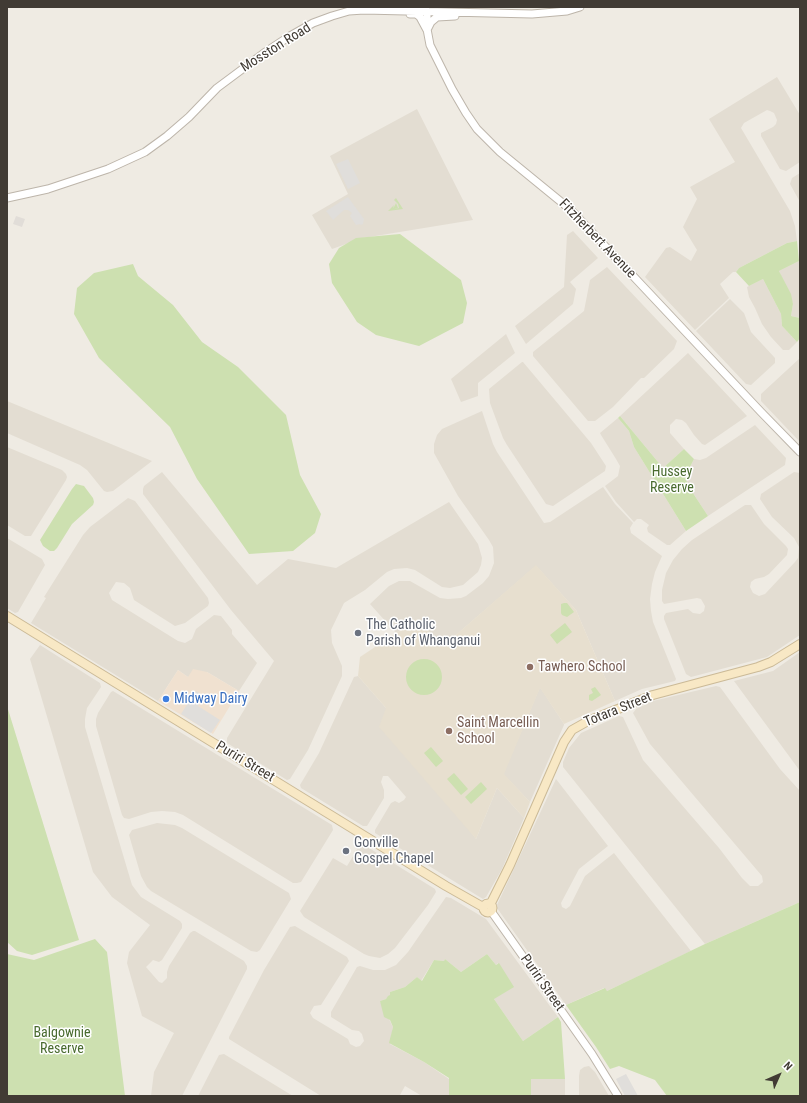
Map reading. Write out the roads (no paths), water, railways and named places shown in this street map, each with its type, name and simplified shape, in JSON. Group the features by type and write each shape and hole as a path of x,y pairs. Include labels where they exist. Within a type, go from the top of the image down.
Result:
{"main road":[{"name":"Puriri Street","path":"7,616 446,886 488,908"},
{"name":"Totara Street","path":"488,908 519,846 564,742 575,728 588,721 653,695 764,665 777,660 800,644"}],"street":[{"name":"Mosston Road","path":"7,198 48,189 121,164 144,152 167,136 189,117 217,88 264,53 313,23 332,16 349,11 364,10 532,14 567,11 580,7"},
{"path":"364,10 382,13 416,14 420,17 428,32"},
{"name":"Fitzherbert Avenue","path":"427,11 430,45 466,114 477,128 500,152 571,210 800,452"},
{"path":"428,32 430,23 437,17 475,16 489,13"},
{"name":"Puriri Street","path":"488,908 592,1054 618,1096"}],"place":[{"name":"The Catholic Parish of Whanganui","path":"358,633"},
{"name":"Tawhero School","path":"530,667"},
{"name":"Midway Dairy","path":"166,699"},
{"name":"Saint Marcellin School","path":"449,731"},
{"name":"Gonville Gospel Chapel","path":"346,851"}],"park label":[{"name":"Hussey Reserve","path":"672,480"},
{"name":"Balgownie Reserve","path":"62,1042"}]}
